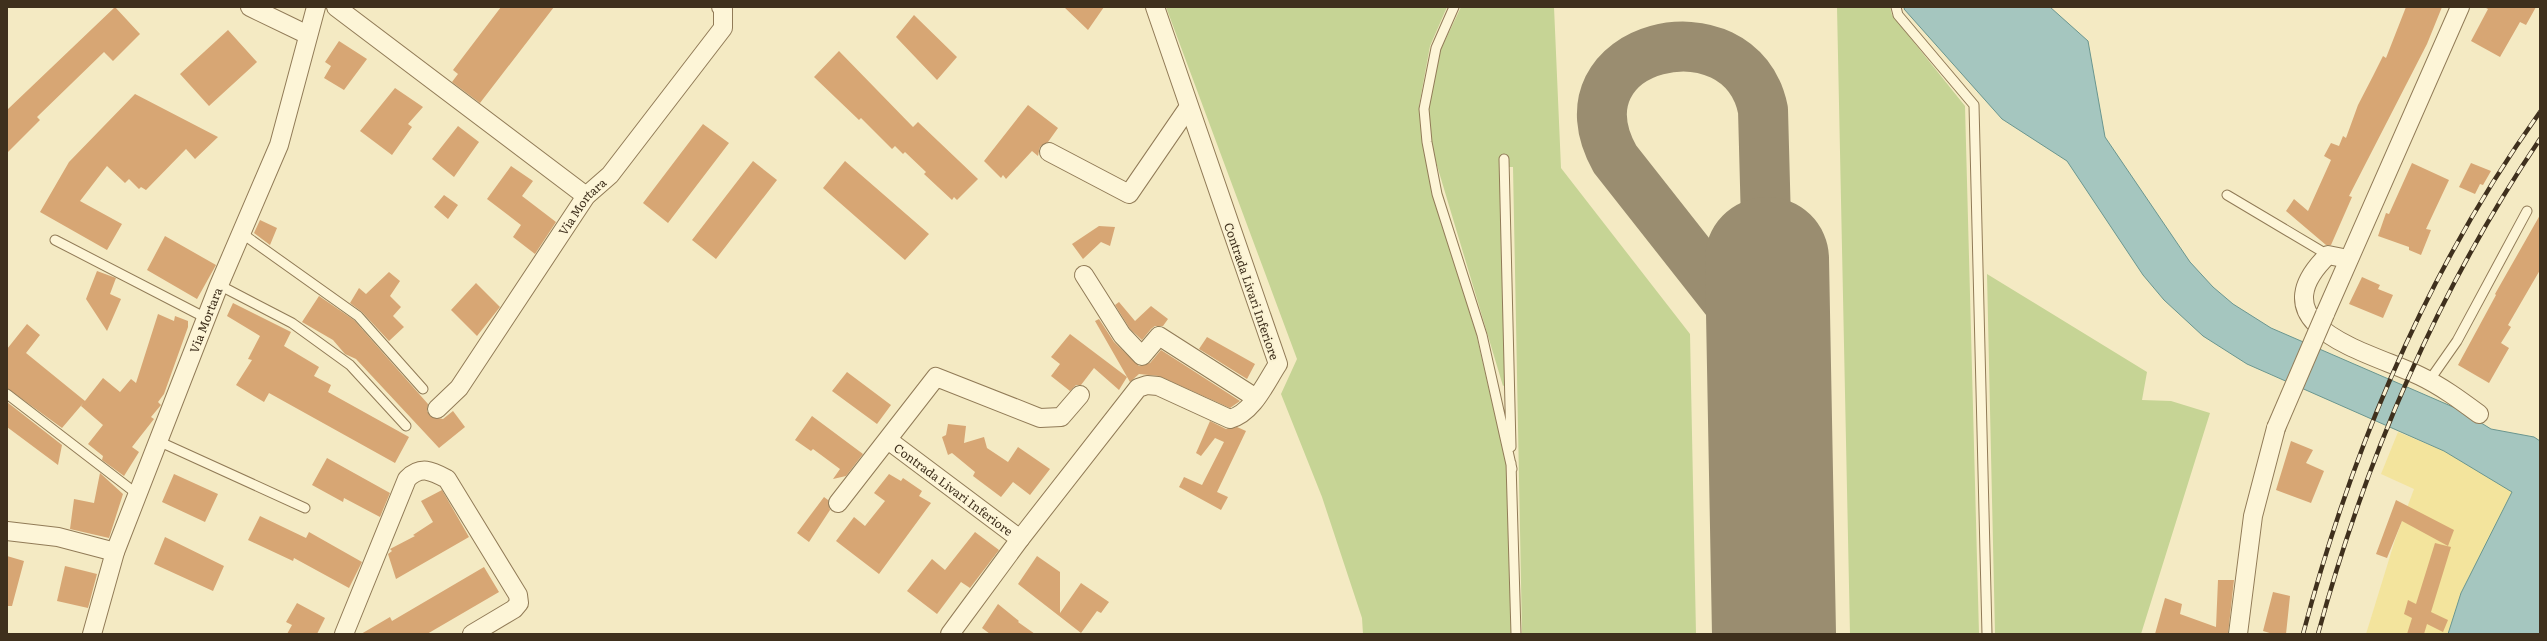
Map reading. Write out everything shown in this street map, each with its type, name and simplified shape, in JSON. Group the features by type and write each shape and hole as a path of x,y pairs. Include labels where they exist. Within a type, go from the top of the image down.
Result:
{"street":[{"path":"250,7 308,35"},
{"name":"Via Mortara","path":"92,634 115,552 137,494 240,232 279,145 316,7"},
{"path":"336,7 586,196"},
{"name":"Via Mortara","path":"437,409 459,388 586,196 610,174 723,28 723,9 721,7"},
{"name":"Contrada Livari Inferiore","path":"956,632 1020,539 1138,388 1147,385 1158,386 1230,419 1240,416 1256,398 1278,364 1188,108 1155,7"},
{"path":"2238,634 2253,516 2276,428 2348,259 2460,7"},
{"path":"1049,152 1129,194 1188,108"},
{"path":"2348,259 2328,256 2310,276 2303,293 2304,307 2314,323 2329,335 2429,381 2479,414"},
{"path":"1084,274 1122,336 1142,356 1160,336 1256,398"},
{"path":"838,503 936,377 1040,418 1061,417 1080,395"},
{"name":"Contrada Livari Inferiore","path":"888,440 1020,539"},
{"path":"344,634 407,479 415,471 430,470 447,479 518,595 519,603 514,609 472,634"},
{"path":"7,531 58,537 115,552"}],"lane":[{"path":"1454,7 1434,55 1424,108 1426,142 1437,194 1482,335 1512,469"},
{"path":"1896,7 1898,15 1974,105 1987,634"},
{"path":"1504,159 1516,634"},
{"path":"2227,195 2328,256"},
{"path":"2429,381 2457,341 2527,211"},
{"path":"240,232 358,316 423,389"},
{"path":"55,240 206,318"},
{"path":"219,285 292,323 350,365 406,426"},
{"path":"7,394 137,494"},
{"path":"158,441 305,508"}],"green space":[{"path":"1166,7 1447,7 1430,46 1419,106 1432,194 1476,333 1507,468 1511,634 1363,634 1362,618 1322,497 1281,394 1297,359"},
{"path":"1461,7 1554,7 1561,168 1690,334 1696,634 1522,634 1513,167 1500,167 1505,385 1503,386 1430,142 1428,108 1441,49"},
{"path":"1837,7 1890,7 1892,15 1965,106 1979,634 1850,634"},
{"path":"1987,274 2147,372 2142,400 2171,401 2210,413 2141,634 1995,634"}],"sand":[{"path":"2398,432 2444,451 2514,493 2461,593 2448,634 2366,634 2395,540 2414,489 2381,474"}],"water":[{"path":"1905,7 2050,7 2088,41 2105,137 2190,262 2213,287 2233,304 2271,328 2460,410 2491,429 2534,437 2540,441 2540,634 2448,634 2461,593 2512,492 2444,451 2247,364 2203,336 2164,300 2143,275 2067,161 2002,119 1904,9"}],"building":[{"path":"115,7 140,34 113,61 104,52 37,117 40,120 7,153 7,110"},
{"path":"501,7 554,7 480,103 452,82 458,74 453,70"},
{"path":"1064,7 1104,7 1088,30"},
{"path":"2406,7 2442,7 2427,44 2349,196 2352,197 2331,245 2326,245 2286,211 2294,199 2308,211 2331,160 2324,156 2331,143 2339,146 2343,136 2346,138 2358,105 2383,56 2386,58"},
{"path":"2484,7 2536,7 2526,25 2520,22 2500,57 2471,41 2488,9"},
{"path":"914,15 957,57 937,80 896,37"},
{"path":"228,30 257,62 209,106 180,74"},
{"path":"339,41 367,59 344,90 324,78 331,66 325,62"},
{"path":"839,51 913,127 918,122 978,179 957,200 954,197 952,200 924,174 926,172 905,152 903,154 895,146 892,149 861,118 859,120 814,77"},
{"path":"395,88 423,107 408,124 412,127 392,155 360,131"},
{"path":"135,94 218,137 195,159 186,149 146,190 141,187 139,189 129,179 125,183 107,166 80,201 122,224 107,250 40,212 69,162"},
{"path":"1028,105 1058,128 1048,142 1040,147 1038,156 1032,151 1006,179 1003,175 1001,178 984,161"},
{"path":"703,124 729,143 668,223 643,203"},
{"path":"458,126 479,142 454,177 432,159"},
{"path":"753,161 777,180 716,259 692,240"},
{"path":"845,161 929,234 905,260 823,188"},
{"path":"2412,163 2449,180 2426,229 2431,230 2421,255 2409,250 2409,247 2378,236 2386,213 2389,214"},
{"path":"2471,163 2491,171 2483,185 2480,184 2475,194 2459,187"},
{"path":"511,166 533,181 522,196 556,222 535,254 513,237 521,225 487,199"},
{"path":"444,195 458,205 448,219 434,207"},
{"path":"2540,215 2540,270 2508,325 2511,327 2501,343 2509,348 2489,383 2458,365 2496,295 2495,294"},
{"path":"260,220 277,228 270,245 254,233"},
{"path":"1099,226 1115,227 1110,246 1101,242 1083,259 1072,244"},
{"path":"165,236 216,265 197,299 147,270"},
{"path":"97,271 116,278 110,294 121,299 107,331 86,299"},
{"path":"389,272 400,281 390,296 401,307 393,316 404,327 389,341 362,312 350,303 359,288 366,294"},
{"path":"2362,277 2380,285 2378,289 2393,295 2383,318 2349,304"},
{"path":"476,283 500,307 477,336 451,310"},
{"path":"319,296 354,320 428,404 427,411 430,416 443,419 453,411 465,427 439,448 356,359 345,354 333,340 302,322"},
{"path":"1119,302 1135,321 1151,306 1168,319 1163,326 1155,326 1151,329 1142,340 1130,329 1115,305"},
{"path":"233,303 291,332 284,346 319,367 314,376 331,385 328,392 409,437 395,463 269,393 264,402 236,385 252,360 248,359 260,336 227,316"},
{"path":"158,314 174,321 175,316 188,321 188,327 164,394 158,402 161,405 151,417 154,419 132,447 139,452 124,476 102,460 103,456 88,444 103,425 81,406 103,378 120,392 131,379 136,383"},
{"path":"1099,319 1114,342 1139,366 1150,363 1161,350 1240,401 1230,408 1159,376 1139,374 1130,382 1095,321"},
{"path":"27,324 40,335 26,353 85,401 62,428 7,388 7,349"},
{"path":"1070,334 1127,377 1119,390 1094,368 1081,385 1076,385 1070,391 1051,376 1060,364 1051,357"},
{"path":"1207,337 1255,364 1247,379 1199,349"},
{"path":"847,372 891,405 877,424 832,391"},
{"path":"7,402 62,445 58,465 7,427"},
{"path":"812,416 863,454 846,476 833,479 840,469 813,449 811,451 795,440"},
{"path":"1210,421 1226,429 1237,427 1246,431 1217,492 1228,497 1221,510 1179,487 1184,477 1202,485 1224,442 1215,438 1201,456 1196,453"},
{"path":"948,424 966,426 964,443 984,437 987,448 1008,462 1018,447 1050,469 1030,495 1013,482 1001,497 973,476 975,472 952,453 948,455 942,437 946,435"},
{"path":"2291,441 2313,450 2306,463 2324,471 2311,503 2276,490"},
{"path":"327,458 390,493 380,517 344,498 343,502 312,485"},
{"path":"100,473 123,494 109,538 70,529 74,499 94,503"},
{"path":"174,474 218,494 205,522 162,502"},
{"path":"889,474 901,481 903,478 922,491 919,496 931,503 879,574 836,541 854,517 865,526 885,501 874,493"},
{"path":"442,490 469,537 396,579 388,554 392,551 390,549 415,536 413,535 433,522 421,501"},
{"path":"824,497 828,500 830,510 809,542 797,533"},
{"path":"2396,500 2454,530 2448,546 2402,521 2387,558 2376,554"},
{"path":"260,516 306,538 309,532 362,562 349,588 294,558 293,561 248,540"},
{"path":"975,532 999,550 970,588 961,582 937,614 907,591 932,559 945,570"},
{"path":"165,537 224,566 213,591 154,564"},
{"path":"2435,543 2451,547 2431,612 2448,620 2443,632 2427,624 2424,634 2407,634 2412,618 2404,614 2408,600 2416,604"},
{"path":"7,556 24,561 12,606 7,606"},
{"path":"1037,556 1060,572 1060,613 1081,583 1109,602 1101,613 1097,611 1081,633 1018,584"},
{"path":"65,566 97,574 88,608 57,601"},
{"path":"484,567 499,592 427,634 361,634 390,617 392,621"},
{"path":"2218,580 2234,580 2228,634 2155,634 2165,598 2182,604 2180,614 2216,627"},
{"path":"2273,592 2290,596 2286,634 2273,634 2263,631"},
{"path":"297,603 325,618 317,634 287,634 292,625 286,622"},
{"path":"998,604 1019,621 1018,622 1035,634 990,634 982,628"}],"taxiway":[{"path":"1767,259 1763,110 1748,76 1722,55 1690,47 1657,50 1628,64 1608,87 1602,119 1615,159 1745,324 1761,355 1769,387"}],"runway":[{"path":"1767,259 1774,634"}],"railway":[{"path":"2303,634 2345,496 2370,429 2398,362 2429,297 2463,233 2500,172 2540,112"},
{"path":"2318,634 2337,568 2359,504 2382,440 2409,377 2469,255 2503,196 2540,139"}]}
